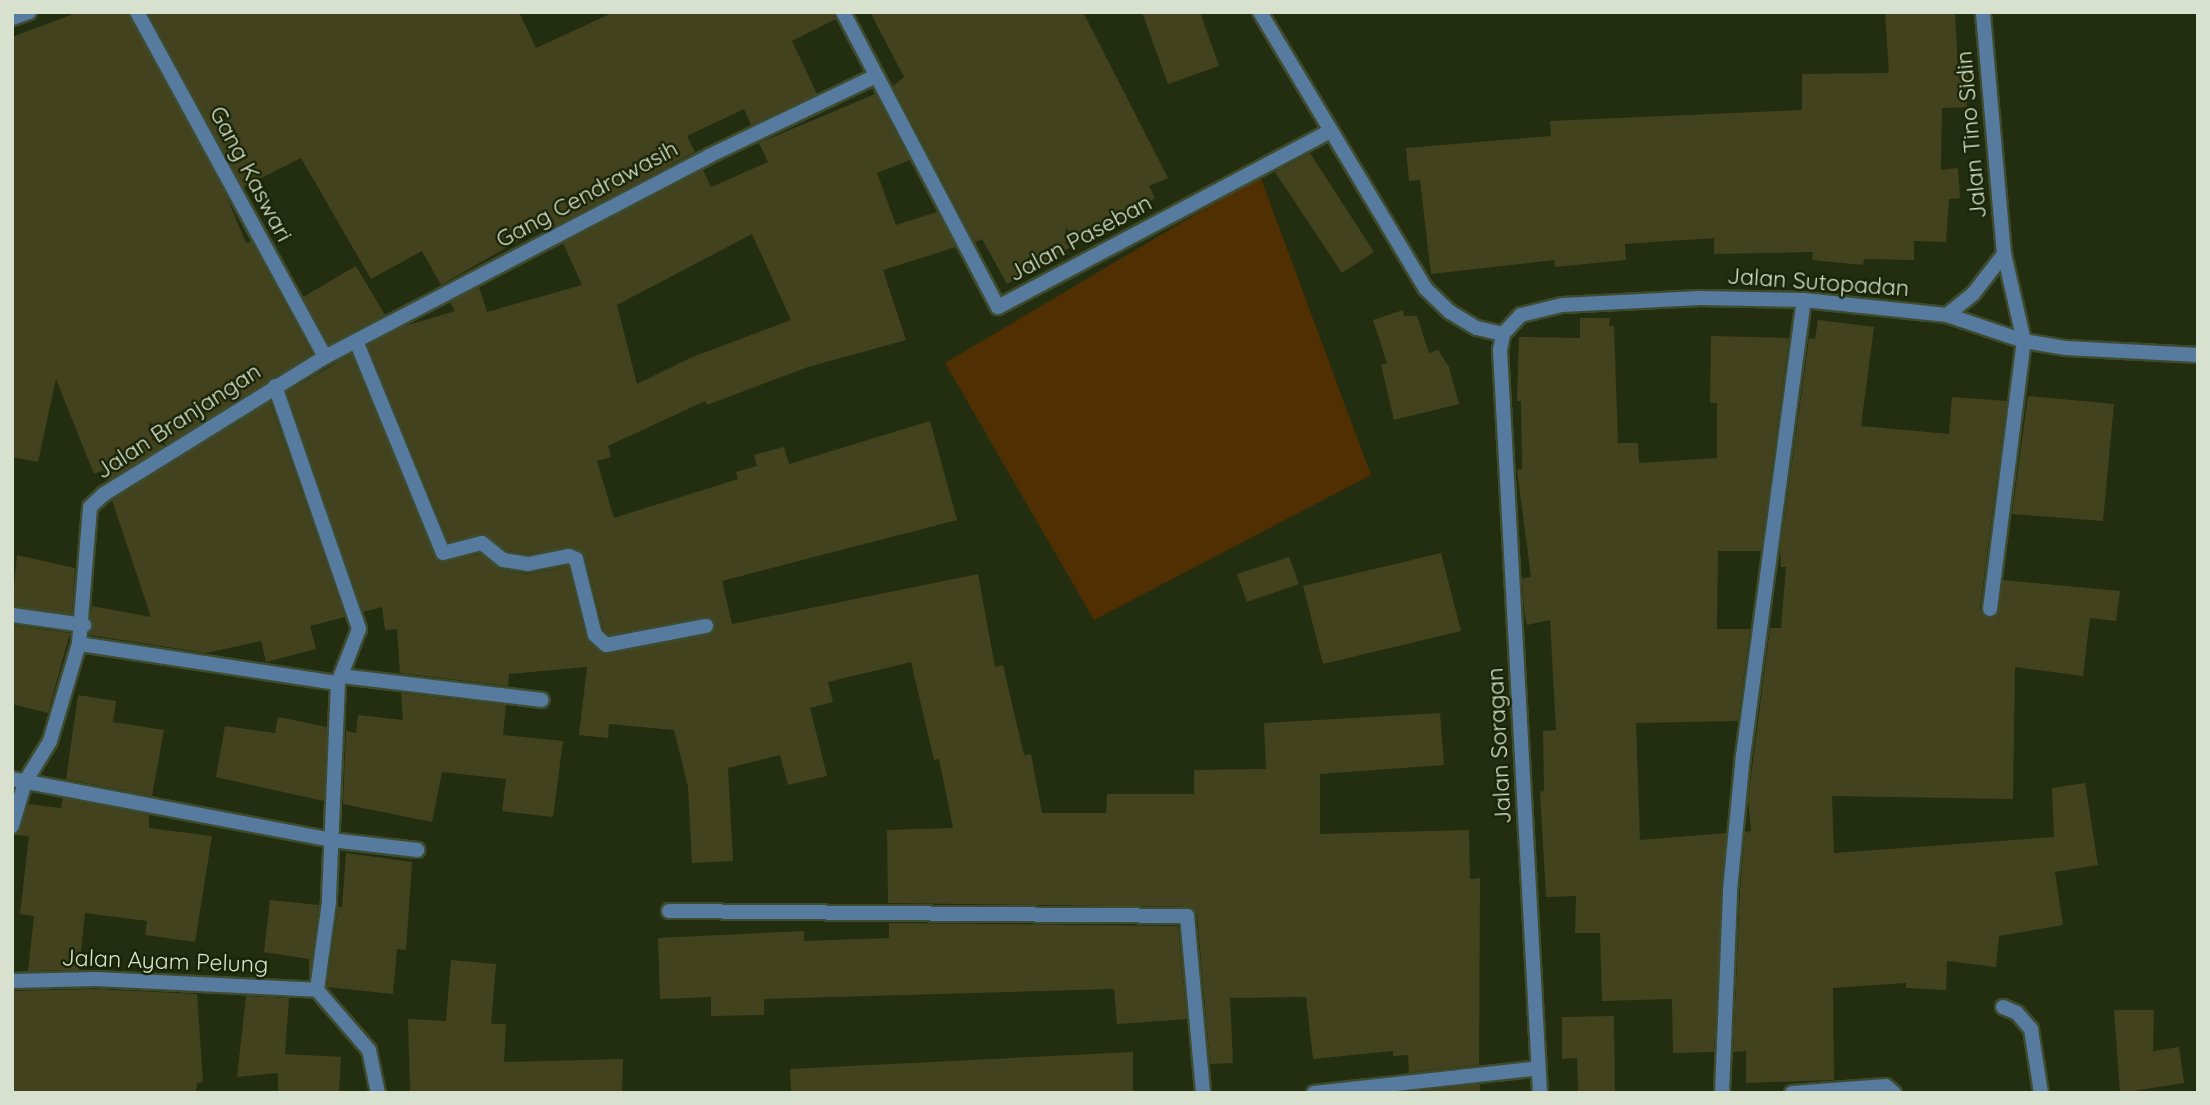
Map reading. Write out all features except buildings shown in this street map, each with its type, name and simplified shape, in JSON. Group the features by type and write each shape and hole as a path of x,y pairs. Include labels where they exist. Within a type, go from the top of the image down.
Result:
{"street":[{"path":"12,18 29,12"},
{"name":"Gang Kaswari","path":"138,12 325,357"},
{"name":"Jalan Paseban","path":"843,12 874,77 998,307 1329,132"},
{"path":"1260,12 1329,132 1426,289 1450,312 1477,328 1503,334"},
{"name":"Jalan Tino Sidin","path":"1983,12 2004,254 2024,341"},
{"name":"Gang Cendrawasih","path":"325,357 709,156 874,77"},
{"path":"1947,315 1973,294 2004,254"},
{"name":"Jalan Sutopadan","path":"1503,334 1521,316 1562,304 1700,298 1804,300 1947,315 2024,341 2198,355"},
{"path":"1722,1093 1730,890 1743,756 1804,300"},
{"name":"Jalan Soragan","path":"1503,334 1503,398 1540,1093"},
{"path":"356,341 443,553 482,543 503,560 528,564 569,556 576,559 596,635 606,645 706,626"},
{"path":"1990,609 2024,341"},
{"name":"Jalan Branjangan","path":"12,826 19,781 50,741 84,625 90,506 118,483 325,357"},
{"path":"275,386 359,629 340,679 331,840 317,990 369,1050 378,1093"},
{"path":"12,615 84,625"},
{"path":"79,644 340,679 542,700"},
{"path":"19,781 331,840 417,850"},
{"path":"669,911 1187,916 1203,1093"},
{"name":"Jalan Ayam Pelung","path":"12,981 96,979 317,990"},
{"path":"2003,1007 2017,1013 2031,1029 2040,1093"},
{"path":"1314,1093 1539,1068"},
{"path":"1792,1093 1886,1086 1894,1093"}],"shaded area":[{"path":"1260,176 1371,475 1094,620 945,363"}]}
